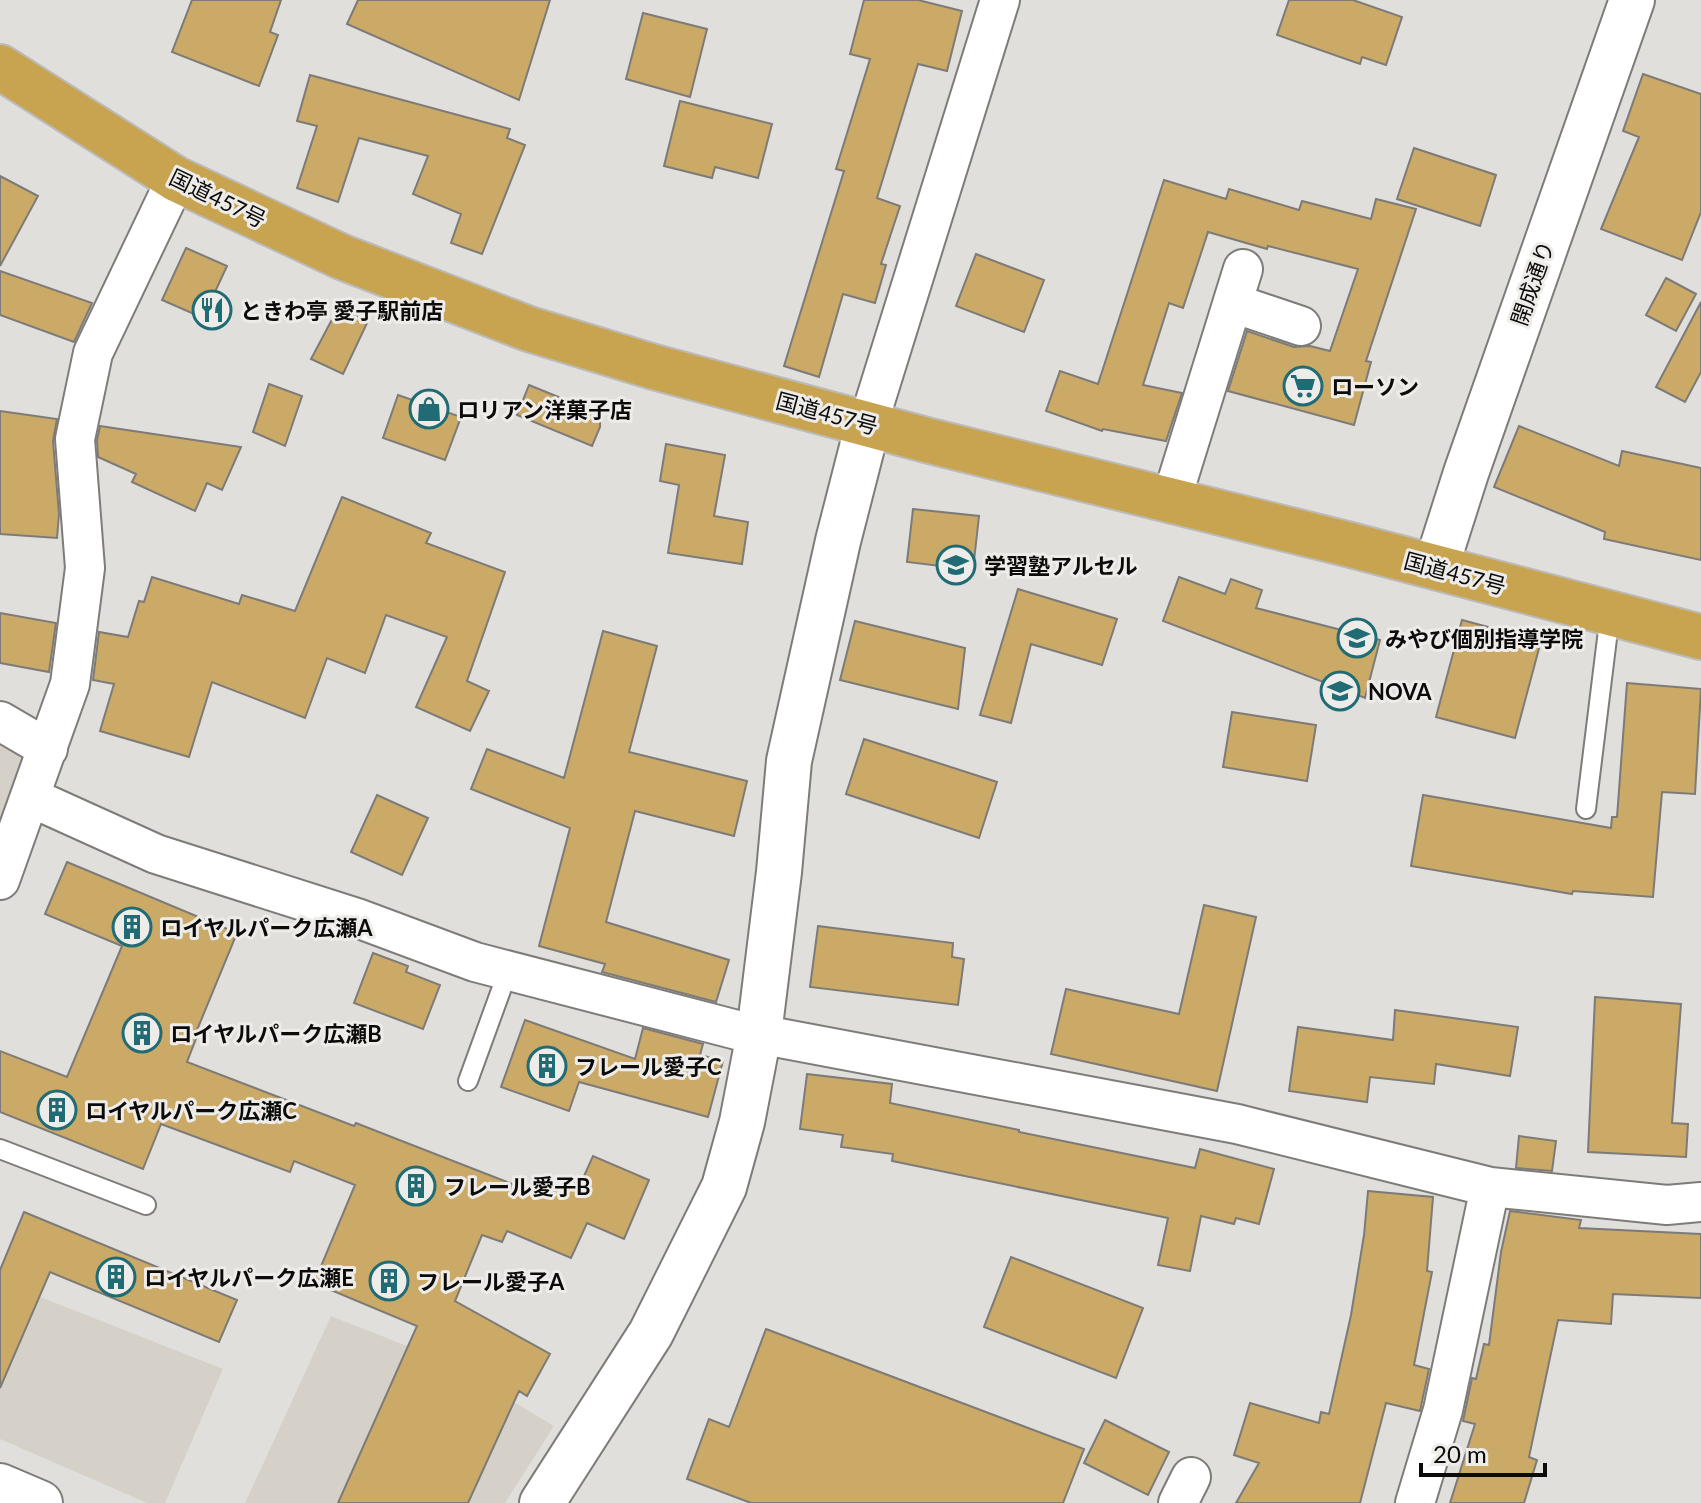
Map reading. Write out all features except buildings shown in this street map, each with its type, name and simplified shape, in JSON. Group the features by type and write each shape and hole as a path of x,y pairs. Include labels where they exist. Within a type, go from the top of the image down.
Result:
{"highway":[{"name":"国道457号","path":"0,67 176,179 342,257 529,329 654,367 868,424 1701,637"}],"street":[{"path":"542,1503 651,1333 724,1187 742,1122 759,1034 789,761 838,541 868,424 1000,0"},
{"name":"開成通り","path":"1436,567 1632,0"},
{"path":"0,880 70,684 85,568 75,439 93,353 176,179"},
{"path":"1171,501 1238,286 1301,326"},
{"path":"0,721 48,749"},
{"path":"30,797 156,854 357,918 475,962 759,1034 1237,1124 1490,1187 1667,1205 1701,1202"},
{"path":"1415,1503 1443,1410 1490,1187"},
{"path":"0,1486 40,1503"}],"lane":[{"path":"1586,809 1610,614"},
{"path":"468,1081 508,971"},
{"path":"0,1149 146,1205"}],"shaded area":[{"path":"0,743 28,758 0,825"},
{"path":"0,1281 223,1369 165,1503 147,1503 0,1439"},
{"path":"331,1316 445,1361 554,1426 505,1503 245,1503"}],"place":[{"name":"ときわ亭 愛子駅前店","path":"212,310"},
{"name":"ローソン","path":"1303,386"},
{"name":"ロリアン洋菓子店","path":"429,409"},
{"name":"学習塾アルセル","path":"956,565"},
{"name":"みやび個別指導学院","path":"1357,638"},
{"name":"NOVA","path":"1340,691"},
{"name":"ロイヤルパーク広瀬A","path":"132,927"},
{"name":"ロイヤルパーク広瀬B","path":"142,1033"},
{"name":"フレール愛子C","path":"547,1066"},
{"name":"ロイヤルパーク広瀬C","path":"57,1110"},
{"name":"フレール愛子B","path":"416,1186"},
{"name":"ロイヤルパーク広瀬E","path":"116,1277"},
{"name":"フレール愛子A","path":"389,1281"}]}
